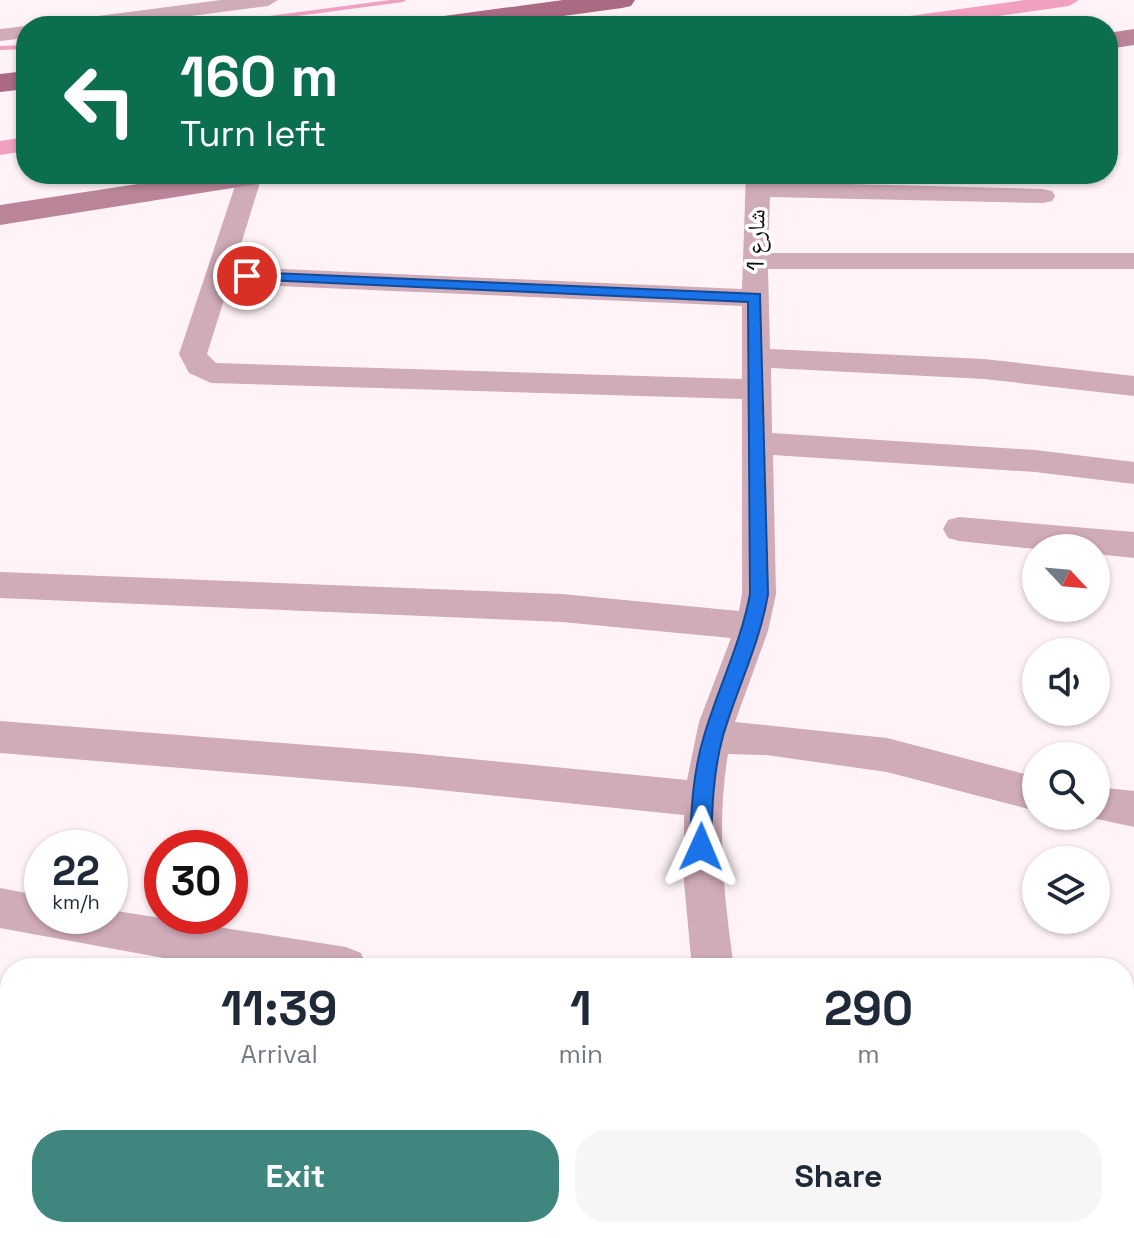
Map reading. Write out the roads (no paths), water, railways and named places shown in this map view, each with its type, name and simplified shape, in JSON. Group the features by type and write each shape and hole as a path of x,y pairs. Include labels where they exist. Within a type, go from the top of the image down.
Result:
{"main road":[{"path":"503,16 622,0"}],"street":[{"path":"144,16 268,0"},
{"path":"0,215 199,184"},
{"path":"254,184 193,354 195,363 211,373 755,374 984,369 1134,386"},
{"name":"شارع 1","path":"711,958 703,902 702,799 713,737 752,626 759,594 755,374 758,184"},
{"path":"799,184 1043,196"},
{"path":"755,261 1134,261"},
{"path":"219,275 755,298"},
{"path":"756,443 1035,461 1134,473"},
{"path":"959,529 1134,545"},
{"path":"0,585 562,608 752,626"},
{"path":"0,737 394,769 702,799"},
{"path":"713,737 766,739 887,755 1022,790"},
{"path":"1110,806 1134,809"},
{"path":"0,908 127,933 283,958"}],"waterway":[{"path":"284,16 403,0"},
{"path":"953,16 1069,0"},
{"path":"0,48 16,47"},
{"path":"0,148 16,146"}]}
